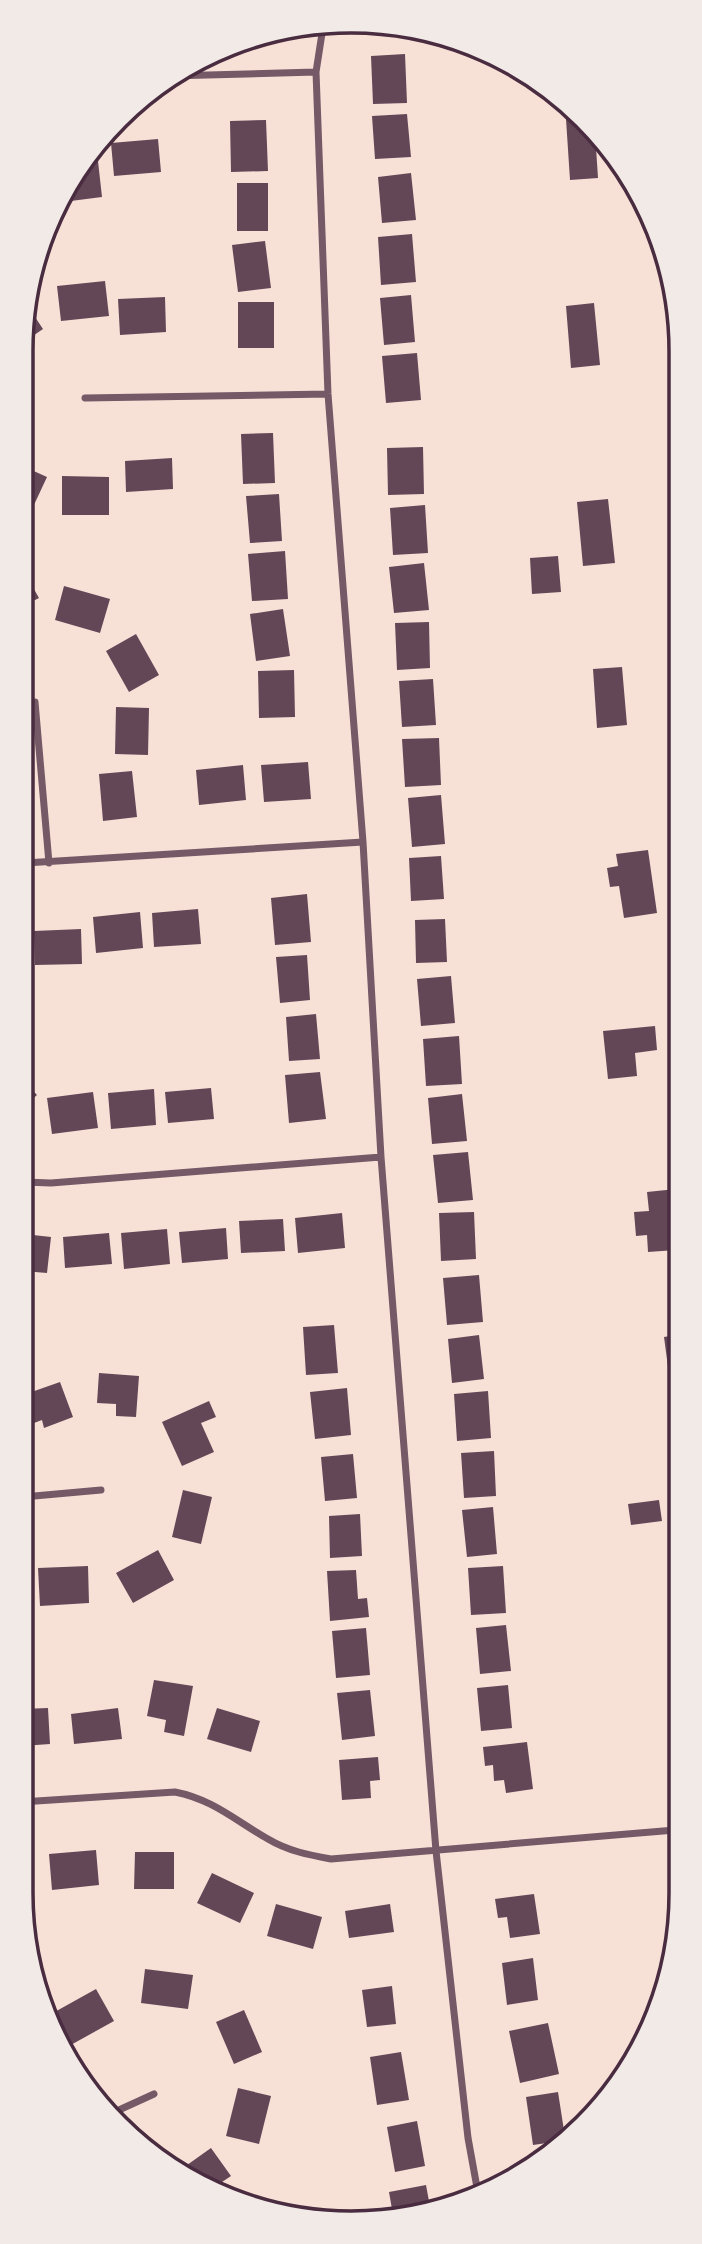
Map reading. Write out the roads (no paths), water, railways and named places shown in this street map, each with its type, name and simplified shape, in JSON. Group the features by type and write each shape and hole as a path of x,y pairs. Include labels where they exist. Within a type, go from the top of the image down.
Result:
{"street":[{"path":"322,35 316,72 328,394 363,842 381,1157 436,1851 468,2138 477,2185"},
{"path":"193,75 316,72"},
{"path":"85,398 328,394"},
{"path":"35,702 49,863"},
{"path":"33,863 363,842"},
{"path":"33,1182 381,1157"},
{"path":"33,1496 101,1490"},
{"path":"33,1801 175,1792 195,1796 268,1839 300,1854 331,1859 669,1831"},
{"path":"119,2110 154,2094"}]}
